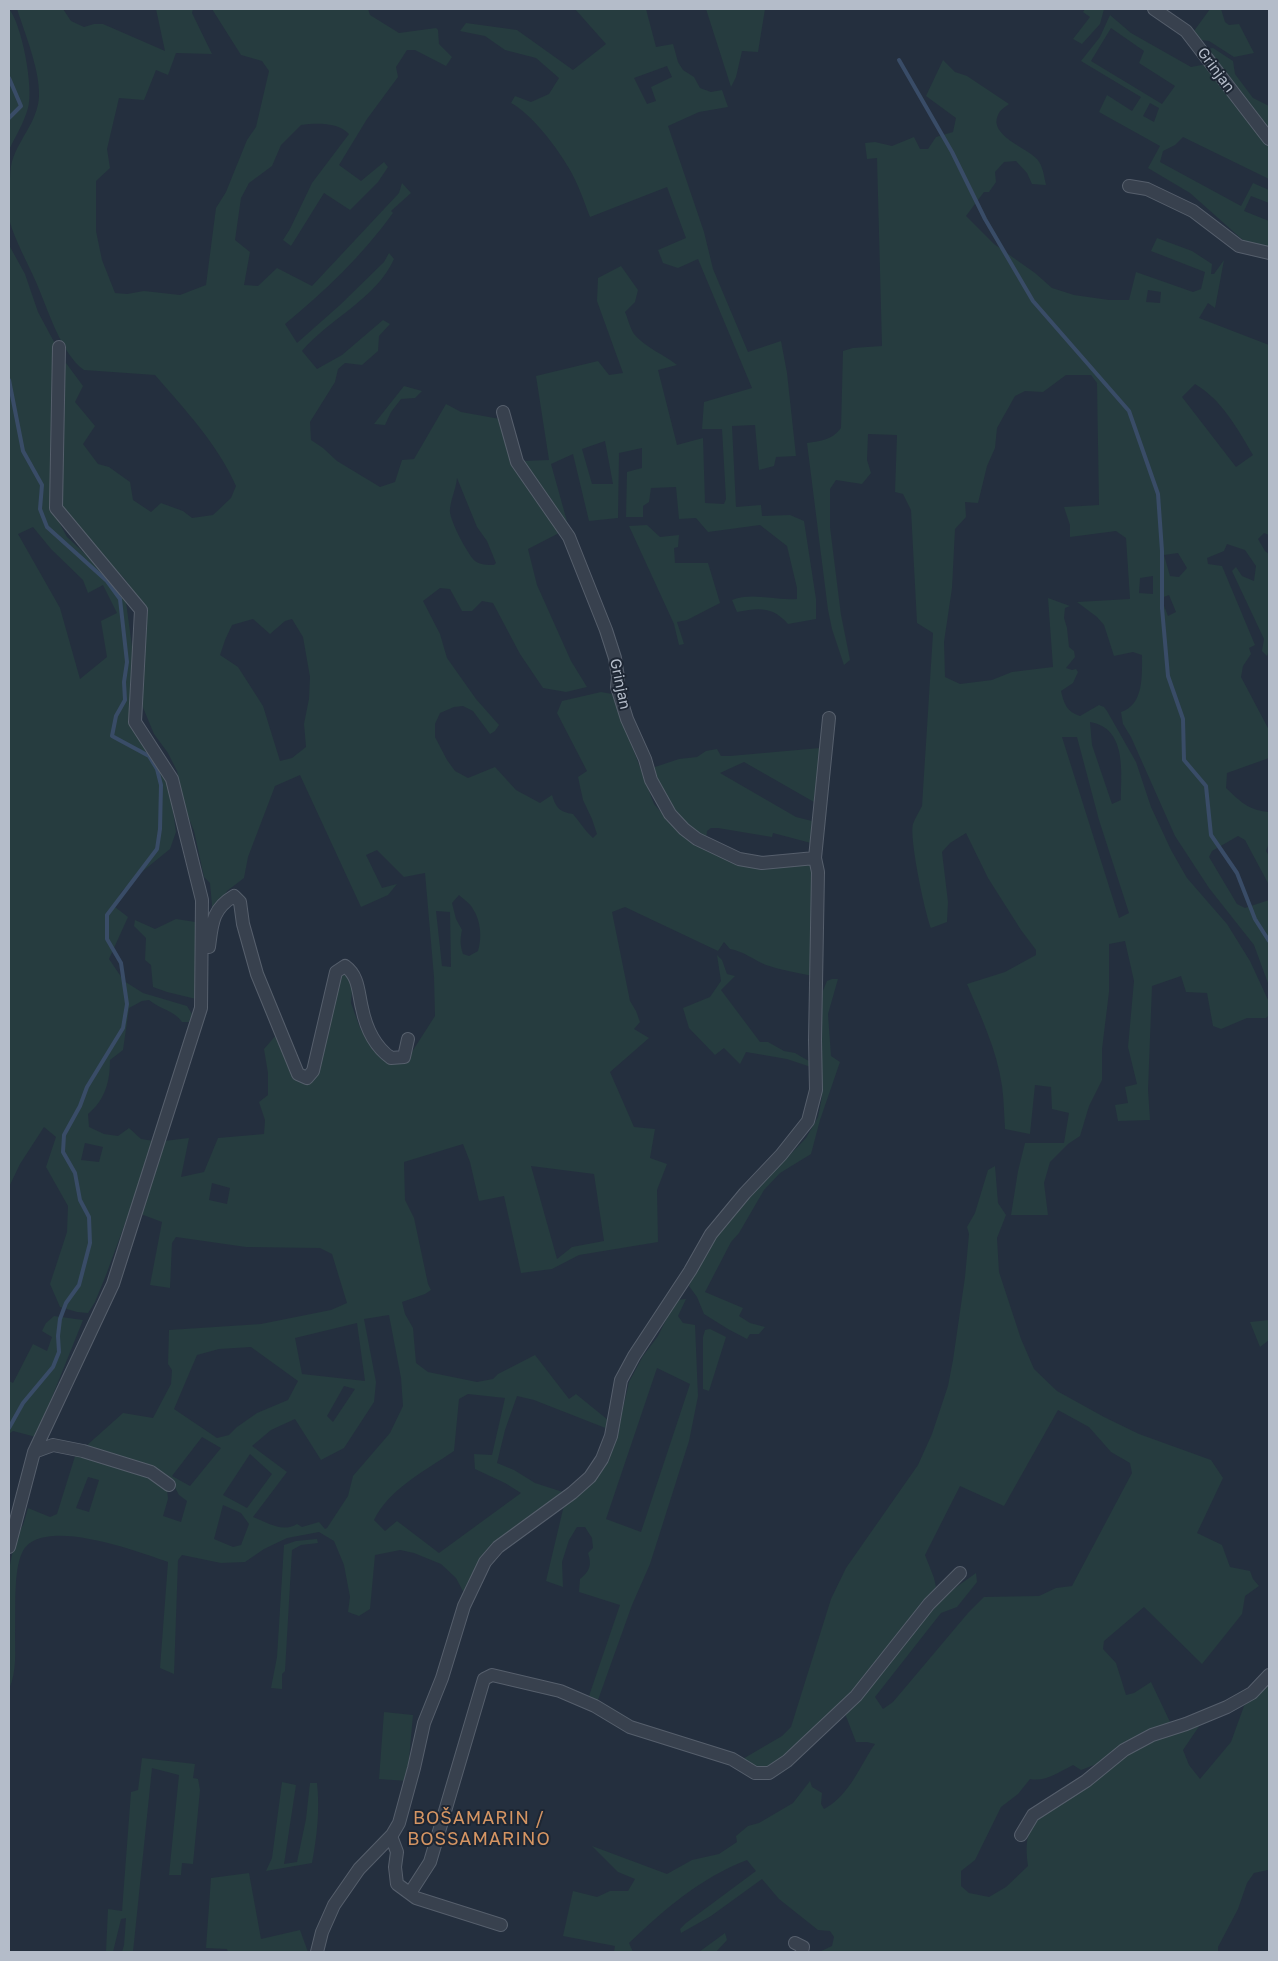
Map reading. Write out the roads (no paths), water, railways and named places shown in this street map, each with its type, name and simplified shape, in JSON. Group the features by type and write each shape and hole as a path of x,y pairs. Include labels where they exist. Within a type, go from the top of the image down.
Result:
{"street":[{"name":"Grinjan","path":"1154,9 1186,31 1269,139"},
{"path":"1129,186 1146,189 1193,211 1239,246 1269,253"},
{"path":"59,347 56,508 141,610 135,722 172,778 202,900 201,1008"},
{"name":"Grinjan","path":"503,412 517,462 569,537 609,639 615,658 618,677 617,687 627,719 646,759 651,780 670,814 684,829 697,838 739,859 762,863 815,858"},
{"path":"317,1952 324,1925 334,1905 359,1869 391,1836 400,1823 424,1723 442,1678 464,1606 485,1562 498,1547 590,1478 602,1459 611,1436 621,1380 634,1356 690,1271 711,1234 744,1193 781,1155 808,1121 816,1090 818,872 815,858 829,718"},
{"path":"9,1547 34,1452 113,1284 201,1008 206,988 212,922 222,903 234,896 240,902 243,924 257,974 298,1074 307,1078 313,1071 336,972 345,966 353,972 368,1028 380,1050 391,1058 404,1057 408,1040"},
{"path":"34,1452 53,1445 83,1451 150,1472 170,1485"},
{"path":"410,1893 430,1862 484,1679 492,1674 560,1691 595,1706 630,1726 732,1759 755,1773 769,1773 786,1761 856,1696 929,1604 960,1573"},
{"path":"1021,1835 1033,1815 1086,1781 1124,1750 1152,1735 1186,1724 1227,1707 1252,1693 1269,1675"},
{"path":"391,1836 397,1852 395,1867 397,1884 416,1898 501,1925"}],"waterway":[{"path":"899,60 952,152 985,219 1033,301 1129,411 1158,494 1162,551 1162,608 1168,676 1183,719 1184,760 1206,786 1211,835 1237,873 1255,919 1269,941"},
{"path":"9,78 21,106 9,118"},
{"path":"9,380 23,451 42,485 40,509 47,527 107,581 120,599 127,662 124,682 125,700 116,716 112,736 149,756 157,769 161,785 160,829 157,849 107,915 107,939 121,963 127,1004 123,1028 87,1087 80,1106 64,1135 63,1152 75,1173 80,1200 89,1217 90,1243 79,1285 66,1303 60,1319 59,1352 53,1367 23,1403 9,1428"}],"district":[{"name":"BOŠAMARIN / BOSSAMARINO","path":"479,1828"}]}
